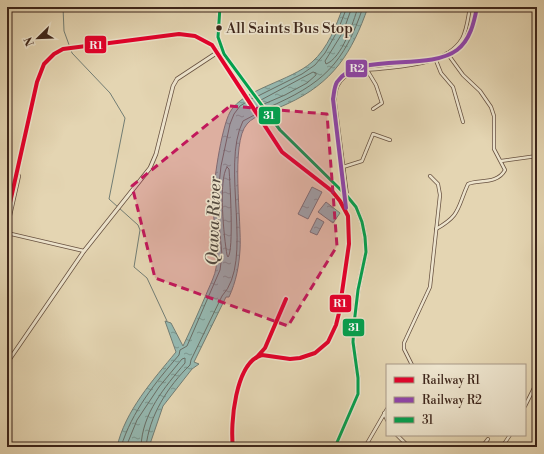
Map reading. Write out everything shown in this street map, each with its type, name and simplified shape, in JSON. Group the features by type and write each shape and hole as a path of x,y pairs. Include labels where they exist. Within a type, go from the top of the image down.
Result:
{"main road":[{"path":"220,7 218,37 221,50 268,116 285,136 347,196 356,207 362,222 366,252 358,290 353,342 358,378 358,394 339,442 335,447"}],"street":[{"path":"347,196 335,103 336,90 343,79 349,74 400,66 435,58 447,53 462,39 470,7"},
{"path":"7,363 84,251 150,168 154,161 173,86 177,79 221,50"},
{"path":"436,228 454,217 468,184 472,182 485,182 504,173 505,168 494,144 494,116 491,107 480,91 463,75 447,53"},
{"path":"435,58 441,73 453,87 463,122"},
{"path":"367,70 376,85 382,103 373,109"},
{"path":"343,166 362,161 372,134 390,140"},
{"path":"501,161 537,156"},
{"path":"7,229 19,176"},
{"path":"412,364 404,348 404,343 430,287 440,188 435,180 430,176"},
{"path":"7,233 84,251"},
{"path":"526,404 537,382"},
{"path":"365,447 386,410"},
{"path":"384,413 386,418"},
{"path":"399,436 409,447"},
{"path":"502,447 509,436"},
{"path":"482,447 488,439"}],"highlighted area":[{"path":"230,106 327,114 337,246 288,326 155,278 132,186"}],"water":[{"path":"343,7 368,7 355,39 339,65 329,76 303,96 250,121 242,134 238,165 240,250 238,268 234,286 229,297 226,297 194,362 199,364 192,369 163,406 149,447 117,447 126,421 141,396 176,352 165,321 171,323 183,346 214,276 217,260 217,244 213,212 214,184 218,157 230,112 236,104 245,97 292,75 312,62 327,43"},
{"path":"312,187 322,192 308,219 298,214"},
{"path":"326,202 340,213 333,223 318,212"},
{"path":"317,218 324,222 317,235 310,232"}],"waterway":[{"path":"63,7 64,31 72,53 110,93 125,118 109,199 138,225 140,230 134,267 147,278 167,321"}],"rail line":[{"name":"R2","path":"346,208 333,99 337,82 347,73 361,67 377,64 429,60 444,56 457,50 468,36 473,25 477,7"},
{"name":"R1","path":"7,216 37,82 44,64 54,54 63,49 179,34 195,36 212,45 282,152 332,191 340,201 348,216 349,244 339,313 336,325 328,342 315,353 300,358 290,359 262,355 253,360 246,369 240,381 236,395 232,424 233,447"},
{"name":"R1","path":"256,358 265,348 286,299"}],"transit line":[{"name":"31","path":"220,7 218,37 224,54 280,130 347,196 356,207 362,222 366,252 358,290 353,342 358,378 358,394 335,447"}],"place":[{"name":"All Saints Bus Stop","path":"219,28"}],"water label":[{"name":"Qawa River","path":"214,221"}]}
